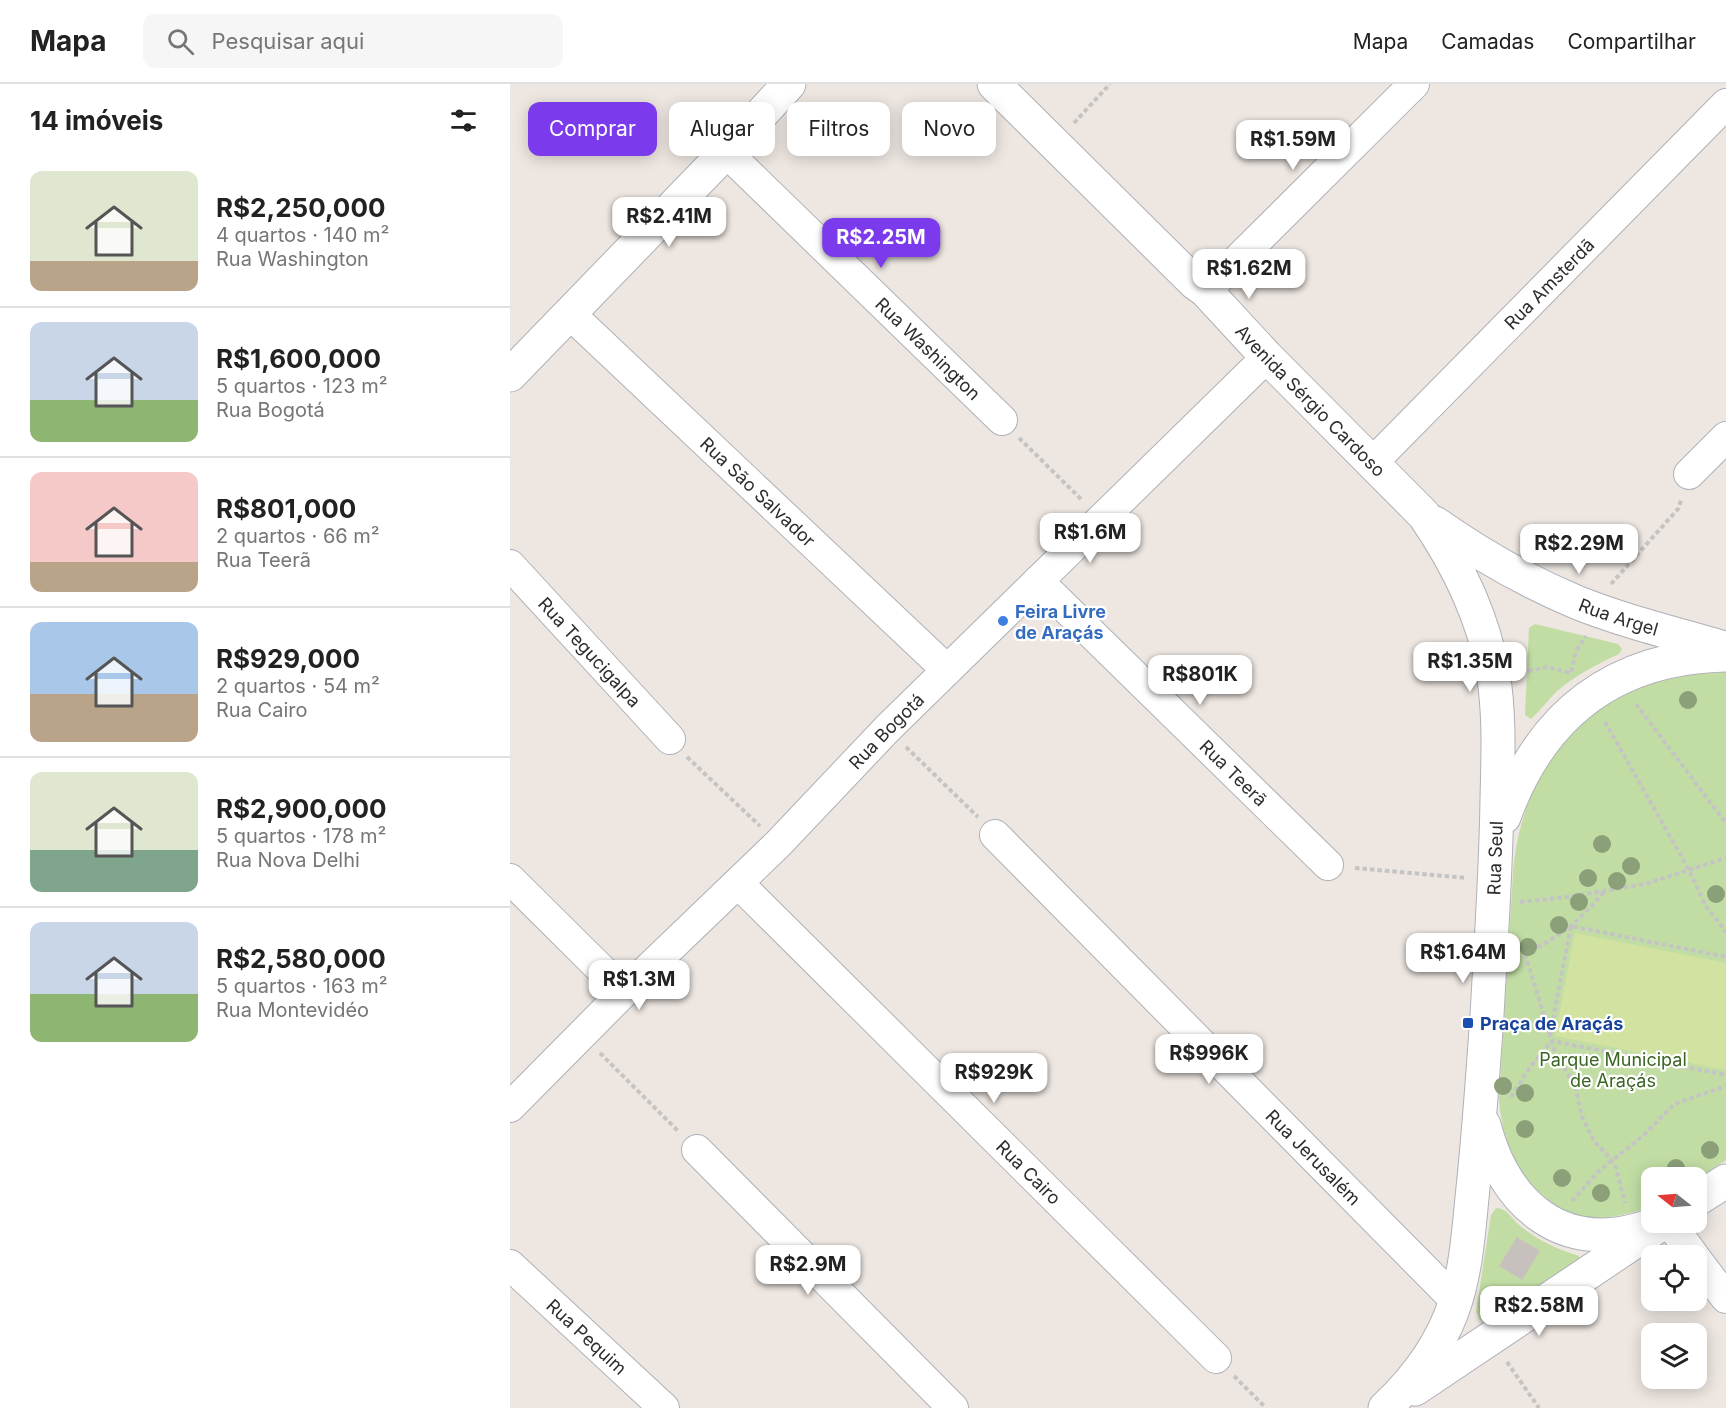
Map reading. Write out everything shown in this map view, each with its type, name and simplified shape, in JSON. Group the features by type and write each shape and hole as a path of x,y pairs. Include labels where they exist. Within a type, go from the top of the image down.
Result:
{"street":[{"path":"772,102 789,84"},
{"name":"Avenida Sérgio Cardoso","path":"994,84 1206,291 1267,357 1424,515"},
{"path":"1206,291 1414,84"},
{"name":"Rua Amsterdã","path":"1372,463 1726,104"},
{"path":"510,375 722,156"},
{"name":"Rua Washington","path":"730,156 1002,420"},
{"name":"Rua São Salvador","path":"569,313 947,670"},
{"name":"Rua Bogotá","path":"510,1107 624,992 778,844 887,729 1267,357"},
{"path":"1689,474 1726,437"},
{"name":"Rua Argel","path":"1424,515 1461,541 1540,585 1597,610 1726,649"},
{"name":"Rua Seul","path":"1385,1408 1406,1387 1432,1352 1456,1301 1464,1271 1496,1098 1503,885 1499,733 1493,675 1487,645 1468,590 1424,515"},
{"name":"Rua Tegucigalpa","path":"510,565 670,739"},
{"name":"Rua Teerã","path":"1038,581 1328,865"},
{"path":"1503,885 1502,827 1513,791 1536,751 1560,722 1580,703 1603,687 1634,672 1676,659 1726,655"},
{"name":"Rua Jerusalém","path":"995,835 1456,1301"},
{"path":"510,879 624,992"},
{"name":"Rua Cairo","path":"738,883 1216,1358"},
{"path":"1496,1098 1484,1123 1490,1147 1511,1186 1540,1215 1559,1227 1578,1233 1597,1234 1641,1229"},
{"path":"698,1150 953,1408"},
{"path":"1707,1193 1726,1180"},
{"path":"1385,1408 1646,1233"},
{"name":"Rua Pequim","path":"510,1265 664,1408"},
{"path":"1707,1273 1726,1298"}],"path":[{"path":"1054,145 1110,84"},
{"path":"1002,420 1101,519"},
{"path":"1493,675 1527,673 1547,667 1571,672 1576,651 1586,636 1606,590 1678,509 1689,474"},
{"path":"1631,698 1726,823"},
{"path":"1601,716 1689,870 1705,904 1726,932"},
{"path":"887,729 995,835"},
{"path":"670,739 778,844"},
{"path":"1328,865 1503,885 1606,891 1645,884 1726,858"},
{"path":"1519,956 1559,936 1606,891"},
{"path":"1571,926 1726,957"},
{"path":"1550,1035 1571,926"},
{"path":"1525,954 1556,1055 1575,1086 1587,1129 1594,1141 1612,1161 1619,1178 1626,1209"},
{"path":"582,1035 698,1150"},
{"path":"1496,1098 1530,1067 1552,1041"},
{"path":"1552,1041 1726,1075"},
{"path":"1568,1206 1588,1182 1644,1136 1674,1104 1726,1086"},
{"path":"1491,1338 1539,1408"},
{"path":"1216,1358 1266,1408"}],"green space":[{"path":"1535,624 1618,644 1622,649 1619,654 1564,685 1531,719 1525,715 1529,628"},
{"name":"Parque Municipal de Araçás","path":"1726,672 1726,1160 1707,1173 1707,1167 1641,1167 1641,1210 1598,1218 1576,1215 1554,1205 1525,1176 1511,1152 1503,1127 1499,1099 1513,873 1520,829 1533,791 1553,757 1578,728 1608,705 1643,688 1682,676"},
{"path":"1575,933 1726,963 1726,1070 1555,1036"},
{"path":"1496,1208 1506,1211 1525,1230 1539,1239 1579,1256 1580,1259 1486,1322 1480,1320 1476,1312 1491,1215"}],"building":[{"path":"1517,1238 1539,1251 1522,1279 1500,1266"}],"place":[{"name":"Feira Livre de Araçás","path":"1003,621"},
{"name":"Praça de Araçás","path":"1468,1023"}]}
